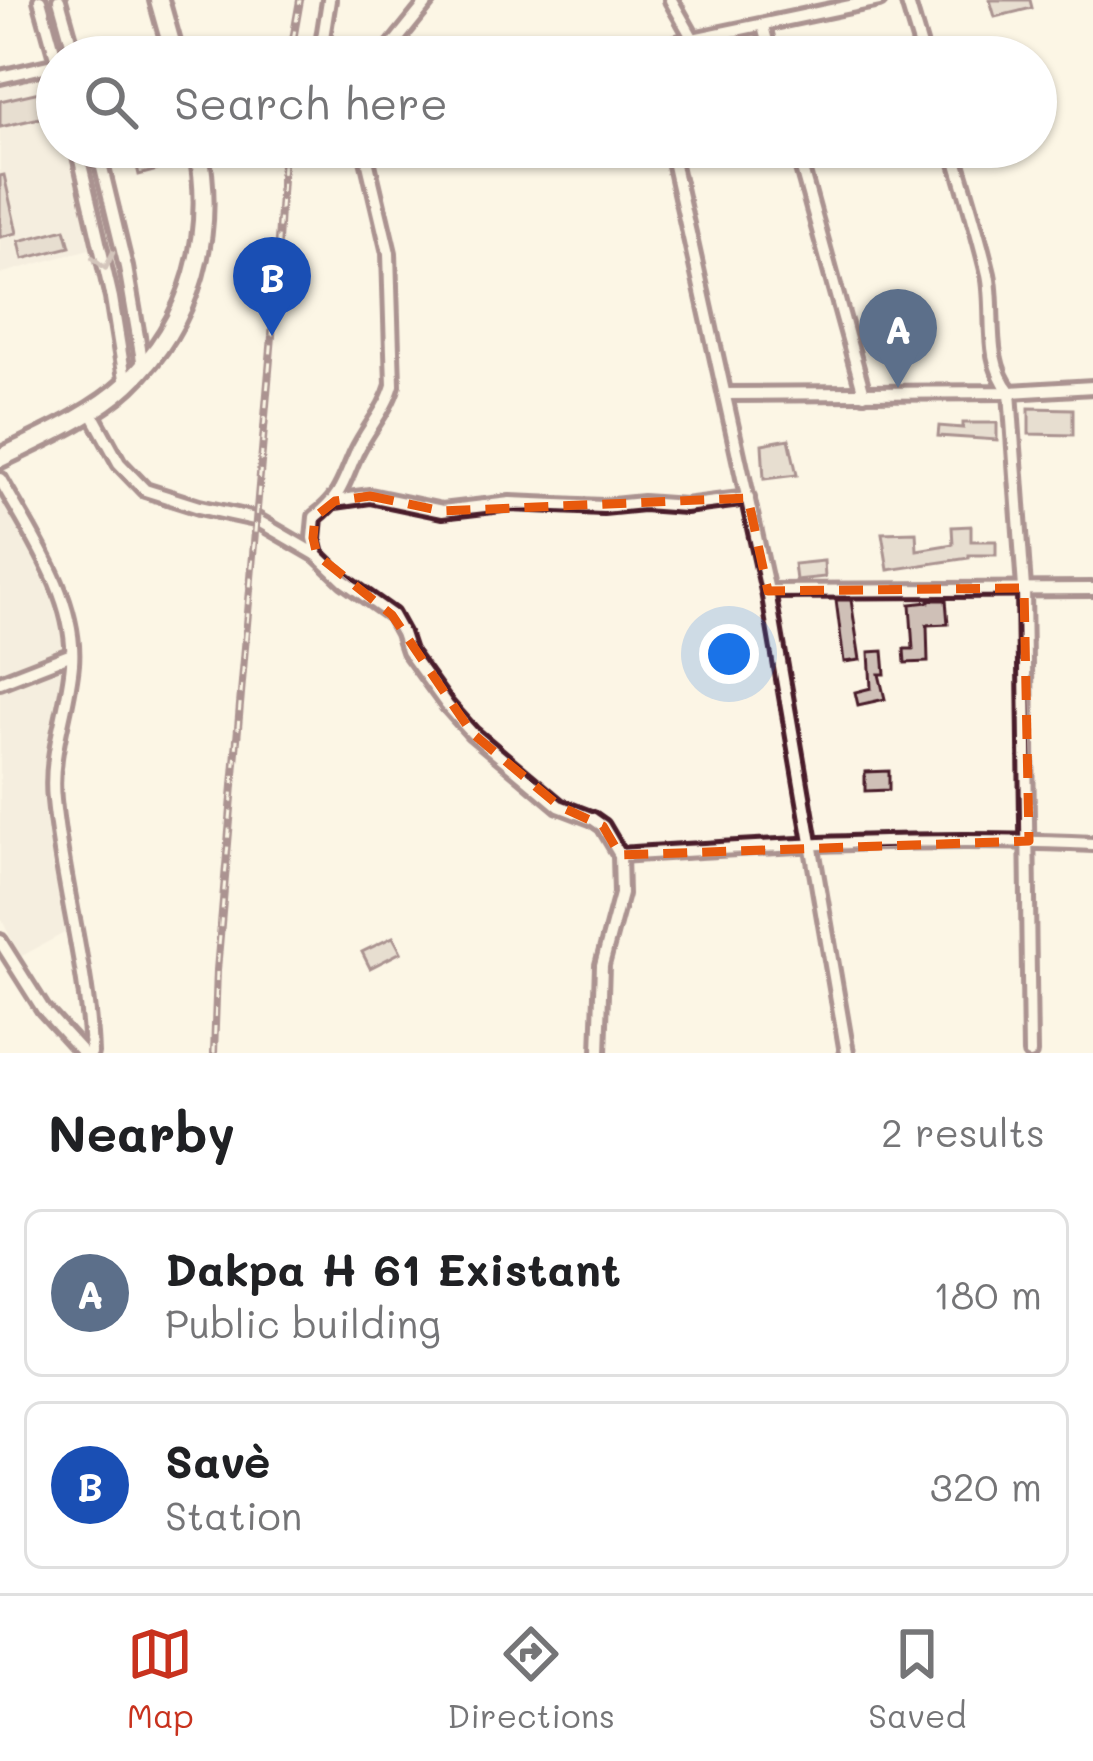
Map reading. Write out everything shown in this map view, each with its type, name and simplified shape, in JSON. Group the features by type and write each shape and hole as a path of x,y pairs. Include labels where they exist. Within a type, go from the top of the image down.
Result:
{"main road":[{"path":"160,0 170,36"},
{"path":"0,458 56,431 126,385 173,325 202,248 206,207 201,168"}],"street":[{"path":"40,0 50,36"},
{"path":"59,0 69,36"},
{"path":"323,36 329,0"},
{"path":"399,36 429,0"},
{"path":"671,0 692,36"},
{"path":"705,36 879,0"},
{"path":"908,0 917,36"},
{"path":"763,26 766,36"},
{"path":"0,77 36,68"},
{"path":"82,168 112,298 126,385"},
{"path":"102,168 143,366"},
{"path":"317,555 315,517 335,501 393,385 388,253 369,168"},
{"path":"675,168 768,591 848,1053"},
{"path":"802,168 864,394"},
{"path":"958,168 989,278 996,364 1010,392 1024,588 1030,1053"},
{"path":"725,394 1093,387"},
{"path":"90,410 119,463 145,490 255,519 317,555 392,615 408,651 472,733 559,806 603,826 620,856 620,895 602,965 598,1053"},
{"path":"0,479 55,578 72,654 52,778 88,1006 87,1053"},
{"path":"335,501 370,496 442,511 510,503 686,506 748,498"},
{"path":"768,591 1093,590"},
{"path":"0,682 72,654"},
{"path":"620,856 812,843 1093,844"},
{"path":"0,941 43,1009 87,1053"}],"highlighted area":[{"path":"370,496 442,511 748,498 768,591 1024,588 1029,841 620,855 603,826 559,806 472,733 392,615 317,555 313,538 315,517 335,501"}],"shaded area":[{"path":"36,78 36,168 73,168 93,248 0,274 0,86"},
{"path":"0,491 48,580 64,646 63,683 45,769 66,932 20,957 0,916"}],"building":[{"path":"990,0 1030,0 1032,8 995,17"},
{"path":"36,93 36,119 0,127 0,101"},
{"path":"137,168 165,168 139,175"},
{"path":"4,175 17,233 0,237 0,176"},
{"path":"65,229 70,247 23,259 19,241"},
{"path":"1029,408 1073,409 1073,435 1029,434"},
{"path":"963,423 997,423 997,440 938,436 939,426 963,428"},
{"path":"789,439 797,475 764,479 762,444"},
{"path":"971,526 971,541 996,541 996,555 969,555 888,570 882,533 916,532 917,550 953,544 952,527"},
{"path":"824,561 825,577 796,580 794,564"},
{"path":"836,600 851,600 860,660 844,662"},
{"path":"946,600 948,624 927,625 928,662 905,663 904,649 913,649 910,604"},
{"path":"883,651 885,674 879,674 885,699 858,705 855,692 871,688 869,652"},
{"path":"889,771 889,790 865,791 865,772"},
{"path":"393,937 401,952 370,968 362,952"}],"railway":[{"path":"294,36 300,0"},
{"path":"214,1053 283,168"}],"place":[{"name":"Savè","path":"272,336"},
{"name":"Dakpa H 61 Existant","path":"898,388"}]}
